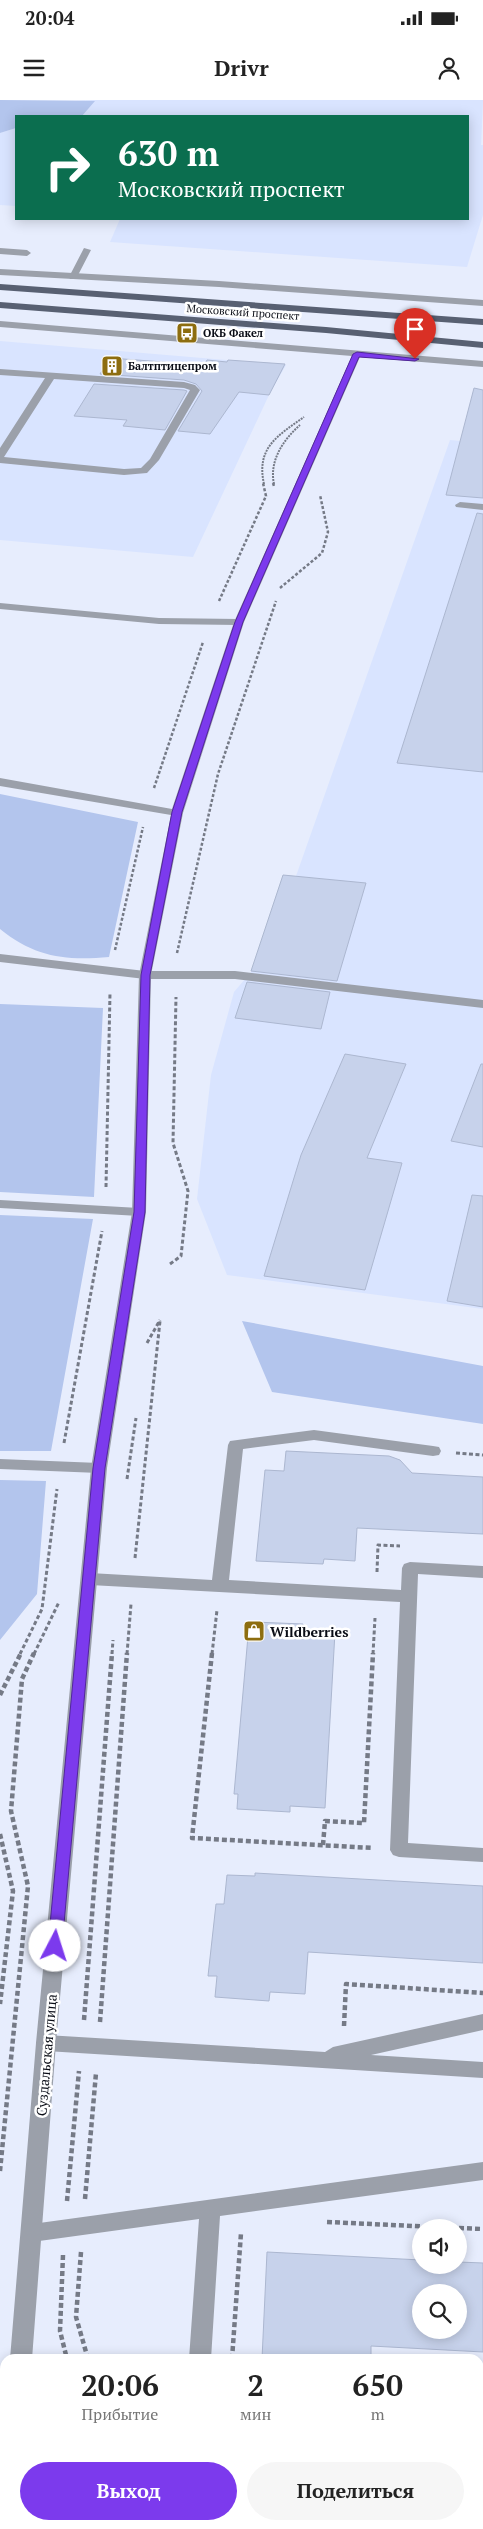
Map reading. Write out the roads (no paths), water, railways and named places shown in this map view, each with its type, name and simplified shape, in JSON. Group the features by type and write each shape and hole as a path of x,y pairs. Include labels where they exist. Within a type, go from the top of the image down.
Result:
{"main road":[{"path":"0,282 104,295"},
{"name":"Московский проспект","path":"0,287 483,322"},
{"name":"Московский проспект","path":"0,305 483,344"},
{"path":"0,312 119,314"}],"street":[{"path":"73,277 87,250"},
{"path":"0,251 27,253"},
{"name":"Московский проспект","path":"0,272 219,284 483,303"},
{"path":"0,324 483,364"},
{"name":"Суздальская улица","path":"21,2354 46,2042 99,1468 139,1212 146,975 177,812 239,622 357,354"},
{"path":"0,372 184,385 195,390 154,460 144,471 124,472 0,458 51,376"},
{"path":"460,505 483,507"},
{"path":"0,606 159,622 239,622"},
{"path":"0,782 177,812"},
{"path":"0,958 146,975 235,975 483,1004"},
{"path":"0,1204 139,1212"},
{"path":"220,1586 236,1445 314,1435 433,1451"},
{"path":"0,1464 99,1468"},
{"path":"483,1572 410,1568 399,1850 483,1854"},
{"path":"90,1579 409,1596"},
{"path":"315,2059 483,2022"},
{"path":"46,2042 483,2070"},
{"path":"32,2233 483,2171"},
{"path":"200,2354 210,2209"}],"place":[{"name":"ОКБ Факел","path":"187,333"},
{"name":"Балтптицепром","path":"112,366"},
{"name":"Wildberries","path":"254,1631"}]}
